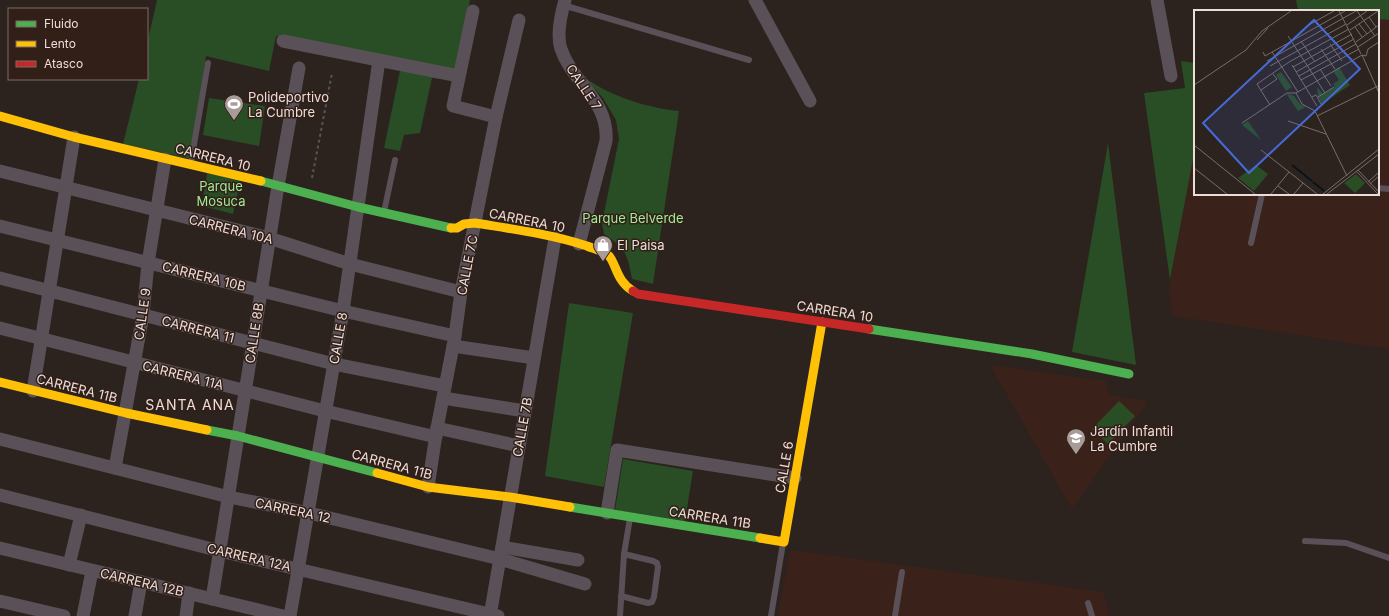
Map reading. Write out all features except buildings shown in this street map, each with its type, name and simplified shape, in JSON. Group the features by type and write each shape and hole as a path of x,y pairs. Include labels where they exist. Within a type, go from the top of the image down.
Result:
{"street":[{"path":"755,0 810,101"},
{"path":"1157,0 1171,76"},
{"name":"CALLE 7","path":"564,3 559,28 560,48 571,69 597,103 605,123 606,134 606,141 579,244"},
{"path":"473,11 453,106 496,117"},
{"name":"CALLE 7C","path":"428,488 454,341 461,292 496,117 519,20"},
{"path":"283,41 459,76"},
{"name":"CALLE 8","path":"290,616 343,311 379,60"},
{"name":"CALLE 8B","path":"212,599 269,238 300,68"},
{"name":"CARRERA 10","path":"0,116 74,137 191,164 309,193 358,207 447,228 457,228 464,224 475,223 579,244 608,255 611,258 621,281 627,289 638,294 1032,354 1129,374"},
{"path":"33,390 74,137"},
{"name":"CALLE 9","path":"116,468 143,315 148,263 165,159"},
{"name":"CARRERA 10A","path":"0,171 269,238 350,264 461,292"},
{"name":"CARRERA 10B","path":"0,226 343,311 454,341 534,358"},
{"name":"CALLE 7B","path":"493,615 510,497 555,238"},
{"name":"CARRERA 11","path":"0,278 444,392 525,411"},
{"name":"CALLE 6","path":"784,542 822,322"},
{"name":"CARRERA 11A","path":"0,328 326,411 437,433 519,446"},
{"name":"CARRERA 11B","path":"0,382 126,413 238,436 428,488 510,497 784,542"},
{"name":"CARRERA 12","path":"0,439 229,497 501,553 578,560"},
{"path":"607,513 617,450 795,478"},
{"name":"CARRERA 12A","path":"0,495 220,551 493,615"},
{"path":"69,565 81,515"},
{"name":"CARRERA 12B","path":"0,548 212,599 240,611 283,616"},
{"name":"CARRERA 12","path":"501,553 586,584"},
{"path":"83,616 92,571"},
{"path":"135,616 141,582"},
{"path":"186,616 189,593"},
{"path":"0,601 64,616"}],"lane":[{"path":"564,3 749,60"},
{"path":"191,164 208,63"},
{"path":"383,213 395,160"},
{"path":"1379,188 1389,189"},
{"path":"1251,243 1262,195"},
{"path":"620,616 620,596 624,554 630,516"},
{"path":"1306,541 1346,543 1389,558"},
{"name":"CALLE 6","path":"771,616 784,542"},
{"path":"620,596 648,603 652,602 658,567 657,563 653,561 624,554"},
{"path":"895,616 902,572"},
{"path":"1088,602 1092,616"}],"path":[{"path":"309,193 332,73"}],"shaded area":[{"path":"1379,19 1389,20 1389,349 1173,316 1169,288 1194,154 1194,195 1379,195"},
{"name":"Jardín Infantil La Cumbre","path":"990,365 1106,381 1109,395 1148,401 1072,509"},
{"path":"790,550 1103,592 1110,616 778,616"}],"green space":[{"path":"157,0 470,0 453,80 432,78 420,133 404,135 400,151 384,148 402,61 276,36 269,71 206,56 191,159 123,144 139,80 148,80 148,40"},
{"path":"1296,0 1389,0 1389,20 1379,19 1379,10 1298,10"},
{"path":"1181,61 1194,63 1194,154 1170,280 1144,93 1185,88"},
{"name":"Parque Belverde","path":"584,77 605,90 629,100 654,107 679,111 653,284 632,279 629,263 624,252 617,244 604,234 602,223 619,139 616,120 603,98"},
{"name":"Polideportivo La Cumbre","path":"209,98 265,106 259,146 203,135"},
{"path":"1108,143 1136,365 1072,352"},
{"name":"Parque Mosuca","path":"208,168 241,177 233,214 202,206"},
{"path":"569,303 633,313 604,487 545,476"},
{"path":"1119,401 1135,416 1108,444 1092,429"},
{"path":"623,459 693,471 685,521 615,510"}],"traffic: fast":[{"path":"261,181 358,207 451,228"},
{"path":"869,329 1032,354 1129,374"},
{"path":"207,430 238,436 377,473"},
{"path":"570,507 760,538"}],"traffic: slow":[{"path":"0,116 74,137 261,181"},
{"path":"451,228 457,228 464,224 475,223 545,235 602,251 609,256 622,280 633,291"},
{"path":"760,538 784,542 822,322"},
{"path":"0,382 126,413 207,430"},
{"path":"377,473 428,487 510,497 570,507"}],"traffic: jam":[{"path":"633,291 638,294 869,329"}],"place":[{"name":"Polideportivo La Cumbre","path":"234,121"},
{"name":"El Paisa","path":"603,262"},
{"name":"Jardín Infantil La Cumbre","path":"1076,455"}],"district":[{"name":"SANTA ANA","path":"190,404"}]}
